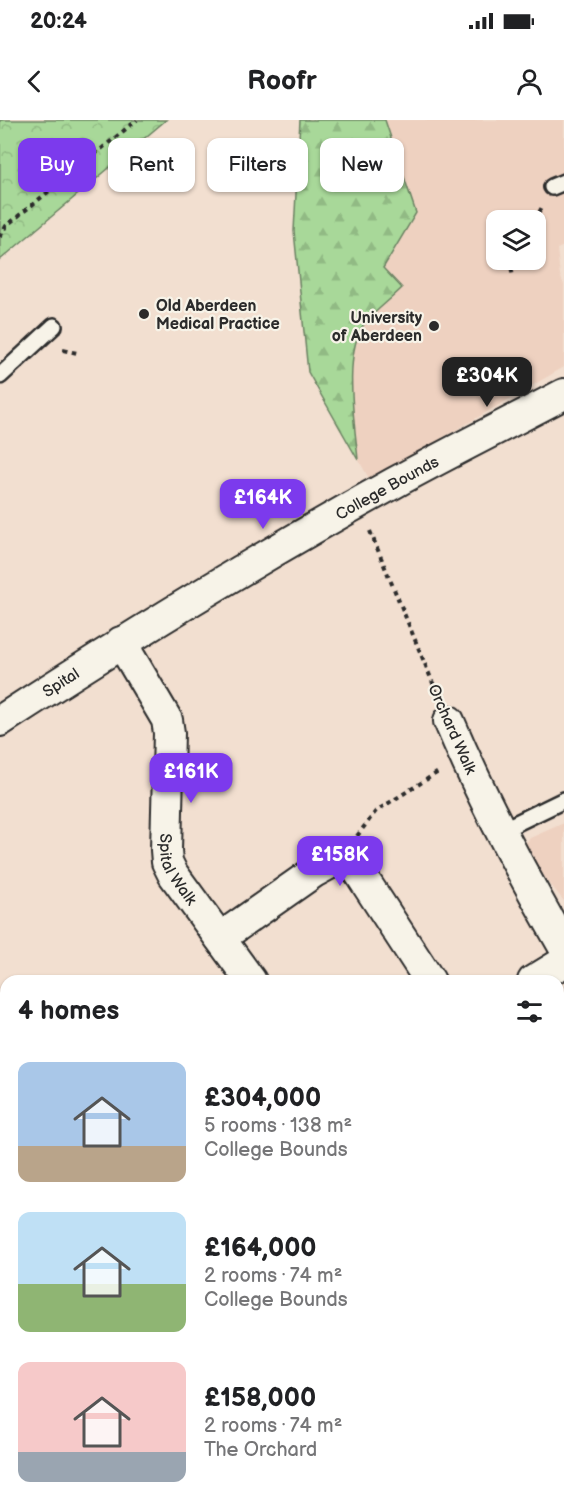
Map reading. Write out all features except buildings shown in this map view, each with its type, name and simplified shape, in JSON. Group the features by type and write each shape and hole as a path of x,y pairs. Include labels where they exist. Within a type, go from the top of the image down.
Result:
{"street":[{"name":"College Bounds","path":"121,642 268,554 564,394"},
{"name":"Spital","path":"0,721 121,642"},
{"name":"Spital Walk","path":"121,642 168,720 167,862 173,874 247,975"},
{"name":"Orchard Walk","path":"449,721 463,756 500,831 564,947"},
{"path":"220,938 314,872 338,859 357,869 426,975"},
{"path":"543,975 564,962"}],"lane":[{"path":"0,376 54,326"},
{"path":"500,831 564,800"}],"path":[{"path":"0,237 6,226 137,120"},
{"path":"512,270 513,277"},
{"name":"Orchard Walk","path":"358,504 449,721"},
{"path":"338,859 376,811 463,756"}],"shaded area":[{"name":"University of Aberdeen","path":"300,120 564,120 564,246 557,249 560,275 564,285 564,367 370,480 308,372 294,231 296,192 308,192 308,138 299,138"},
{"path":"564,823 564,901 526,855 523,846 530,838"}],"green space":[{"path":"0,120 166,120 145,138 108,138 108,169 96,179 96,138 18,138 18,192 81,192 0,260"},
{"path":"300,120 385,120 391,138 320,138 320,192 404,192 404,177 416,213 383,268 402,288 365,323 358,335 354,351 352,389 358,460 308,372 294,231 296,192 308,192 308,138 299,138"}],"place":[{"name":"Old Aberdeen Medical Practice","path":"144,314"},
{"name":"University of Aberdeen","path":"434,326"}]}
